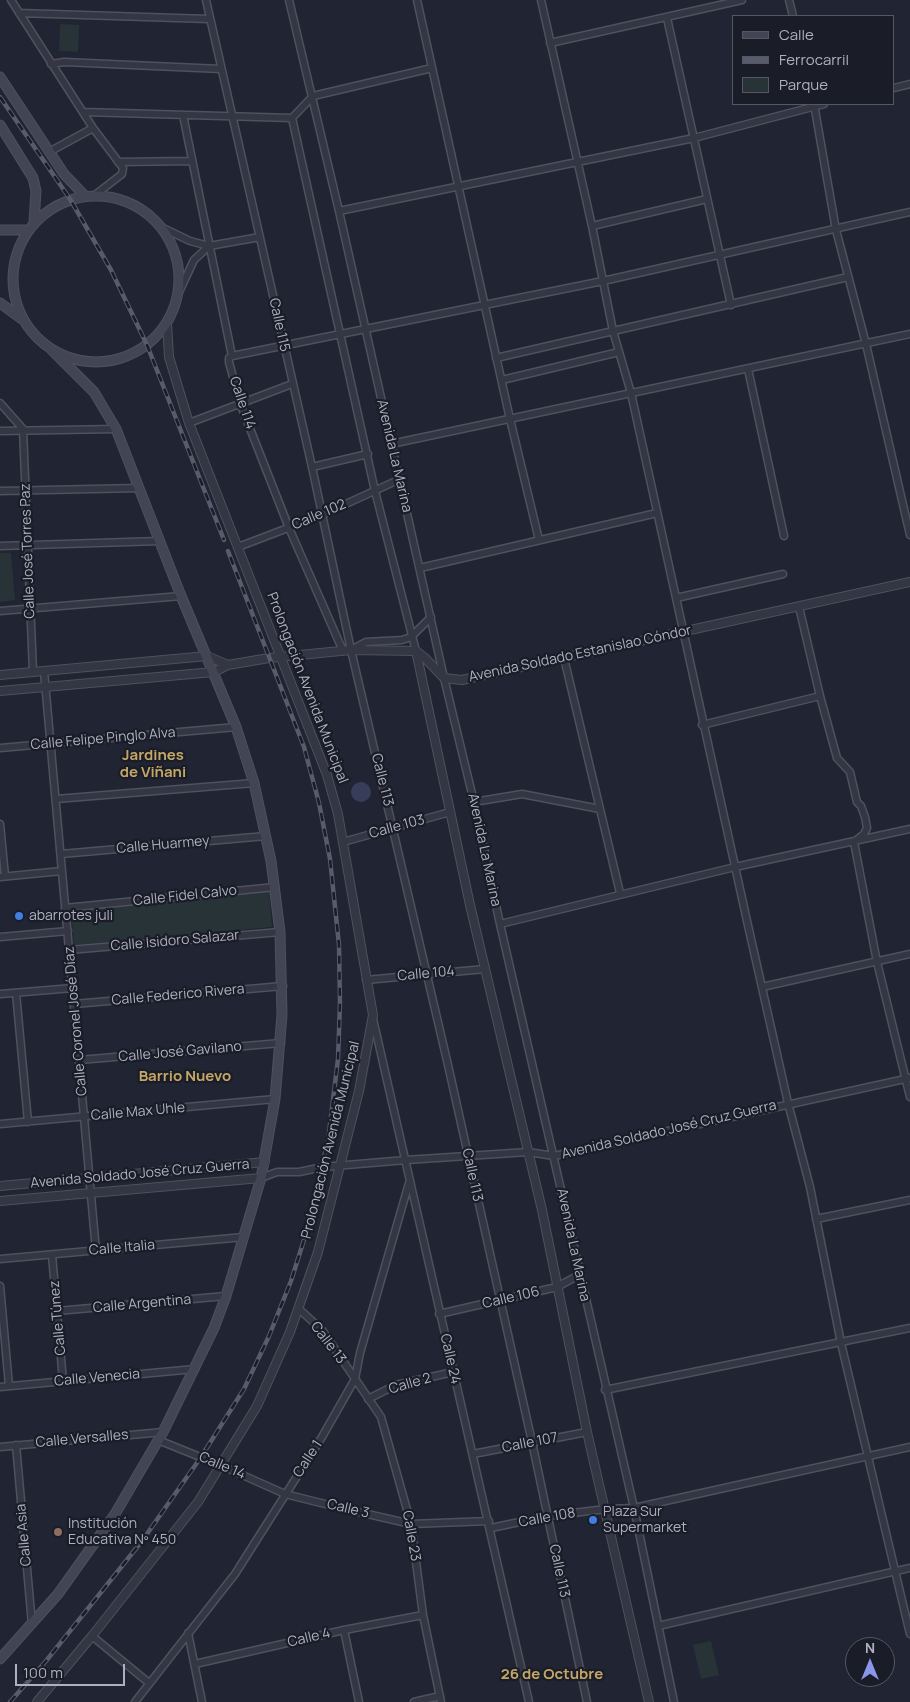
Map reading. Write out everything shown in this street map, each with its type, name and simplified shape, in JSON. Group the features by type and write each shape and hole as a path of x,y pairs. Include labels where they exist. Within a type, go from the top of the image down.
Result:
{"main road":[{"path":"0,77 64,174 90,196"},
{"path":"0,125 33,178 36,191 34,222"},
{"path":"0,1659 32,1624 87,1555 115,1514 163,1432 195,1369 226,1296 261,1178 275,1099 281,1043 282,986 280,932 275,887 254,783 236,727 181,596 116,429 94,392 51,349 36,337 24,321 14,297 12,275 19,247 34,222 57,205 90,196 114,197 133,204 149,214 163,228 176,254 180,273 179,292 174,311 166,324 158,335 143,348 117,360 97,362 78,360 51,349"},
{"path":"0,230 28,230"},
{"path":"0,303 24,321"}],"street":[{"path":"11,0 93,128 123,168 122,174 90,196"},
{"name":"Calle 115","path":"206,0 312,467 347,650"},
{"name":"Avenida La Marina","path":"289,0 313,96 398,480 474,802 605,1390 634,1508 674,1702"},
{"path":"417,0 496,358 539,540"},
{"path":"541,0 592,226 613,331 631,393 656,513 684,631 702,725 816,1219 841,1343 910,1634"},
{"path":"550,43 742,0"},
{"path":"789,0 793,15"},
{"path":"19,13 209,19"},
{"path":"667,18 731,305"},
{"path":"51,64 64,62 221,69"},
{"path":"83,112 292,118 313,96 432,68"},
{"path":"895,88 910,84"},
{"path":"339,211 694,138 814,105 836,230 866,344 910,535"},
{"name":"Calle 114","path":"183,115 232,356 229,358 229,362 240,403 289,528 347,650"},
{"name":"Avenida La Marina","path":"292,118 375,491 416,651 485,969 528,1152 587,1432 649,1702"},
{"path":"49,152 93,128"},
{"path":"118,162 192,161"},
{"path":"592,226 707,199"},
{"path":"232,356 603,280 719,253 836,230 910,212"},
{"path":"163,228 190,241 209,246 260,237"},
{"path":"179,292 194,260 209,246"},
{"path":"496,358 848,277"},
{"name":"Prolongación Avenida Municipal","path":"37,1702 198,1502 257,1406 299,1309 318,1252 369,1046 373,1016 343,842 327,775 190,422 169,357 166,324"},
{"path":"391,444 910,334"},
{"path":"502,380 619,352"},
{"path":"748,369 784,536"},
{"path":"190,422 292,384"},
{"path":"0,403 23,429"},
{"path":"0,431 23,429 116,429"},
{"name":"Calle José Torres Paz","path":"23,429 33,672"},
{"path":"312,467 368,454"},
{"name":"Calle 102","path":"238,547 322,515 398,480"},
{"path":"0,491 140,488"},
{"path":"420,568 656,513"},
{"path":"0,546 160,541"},
{"path":"676,598 783,574"},
{"name":"Avenida Soldado Estanislao Cóndor","path":"444,678 462,680 910,582"},
{"path":"0,611 181,596"},
{"path":"799,607 837,758 850,772 857,802 861,806 865,817 867,828 864,834 854,842"},
{"path":"347,650 366,642 402,640 411,637 431,618"},
{"path":"0,691 214,672 228,665 281,656 347,650 416,651 444,678"},
{"name":"Calle 113","path":"347,650 394,827 532,1442 587,1702"},
{"path":"0,675 207,656 228,665"},
{"path":"564,658 620,893"},
{"name":"Calle Coronel José Díaz","path":"44,671 96,1251"},
{"path":"702,725 820,696"},
{"name":"Calle Felipe Pinglo Alva","path":"0,748 236,727"},
{"path":"56,799 254,783"},
{"path":"474,802 522,794 600,809"},
{"name":"Calle 103","path":"343,842 450,812"},
{"path":"0,824 2,876 62,871"},
{"path":"500,924 620,893 910,829"},
{"name":"Calle Huarmey","path":"61,854 266,836"},
{"path":"854,842 877,962 908,1079 910,1097"},
{"name":"Calle Fidel Calvo","path":"65,908 275,887"},
{"path":"0,937 68,931"},
{"name":"Calle Isidoro Salazar","path":"69,950 280,932"},
{"path":"762,987 910,954"},
{"name":"Calle 104","path":"366,980 485,969"},
{"name":"Calle Federico Rivera","path":"74,1004 282,986"},
{"path":"0,994 72,988"},
{"path":"16,993 28,1122"},
{"name":"Calle 24","path":"373,1016 439,1314 490,1525 529,1702"},
{"name":"Calle José Gavilano","path":"79,1060 281,1043"},
{"name":"Avenida Soldado José Cruz Guerra","path":"0,1201 261,1178 277,1172 299,1172 406,1160 528,1152 554,1156 908,1079"},
{"name":"Calle Max Uhle","path":"0,1124 275,1099"},
{"name":"Avenida Soldado José Cruz Guerra","path":"0,1186 265,1162 277,1172"},
{"name":"Calle 1","path":"135,1702 235,1574 322,1437 355,1379 360,1353 410,1182"},
{"path":"816,1219 910,1200"},
{"name":"Calle Italia","path":"0,1259 244,1237"},
{"name":"Calle Túnez","path":"52,1255 63,1381"},
{"name":"Calle 106","path":"439,1314 557,1287 579,1275"},
{"path":"0,1286 9,1386"},
{"name":"Calle Argentina","path":"57,1311 226,1296"},
{"name":"Calle 13","path":"299,1309 322,1330 355,1379"},
{"path":"605,1390 910,1328"},
{"name":"Calle Venecia","path":"0,1387 195,1369"},
{"name":"Calle 2","path":"368,1399 396,1385 453,1372"},
{"name":"Calle 23","path":"355,1379 381,1417 411,1524 423,1615 440,1699"},
{"name":"Calle Versalles","path":"0,1447 163,1432"},
{"name":"Calle 107","path":"473,1454 587,1432"},
{"name":"Calle 14","path":"158,1440 220,1464 285,1494"},
{"name":"Calle Asia","path":"16,1445 32,1624"},
{"name":"Calle 108","path":"411,1524 490,1525 606,1509 634,1508 910,1447"},
{"name":"Calle 3","path":"285,1494 411,1524"},
{"path":"658,1626 910,1568"},
{"name":"Calle 4","path":"195,1664 344,1630 423,1615"},
{"path":"344,1630 359,1702"},
{"path":"188,1634 202,1702"},
{"path":"92,1636 150,1683"},
{"path":"414,1702 440,1699"}],"green space":[{"path":"60,24 79,25 78,52 59,51"},
{"path":"0,553 11,553 15,600 0,602"},
{"path":"269,891 272,927 74,945 71,910"},
{"path":"711,1641 719,1675 701,1679 693,1645"}],"water":[{"path":"361,782 368,785 371,792 368,799 361,802 354,799 351,792 354,785"}],"railway":[{"path":"0,97 70,199 111,270 147,345 224,540"},
{"path":"10,1702 46,1661 142,1541 201,1457 244,1389 269,1336 291,1281 309,1224 328,1140 338,1059 340,1003 339,945 330,859 319,803 304,747 228,551"}],"place":[{"name":"abarrotes juli","path":"19,916"},
{"name":"Plaza Sur Supermarket","path":"593,1520"},
{"name":"Institución Educativa Nº 450","path":"58,1532"}],"district":[{"name":"Jardines de Viñani","path":"153,764"},
{"name":"Barrio Nuevo","path":"185,1077"},
{"name":"26 de Octubre","path":"552,1675"}]}
